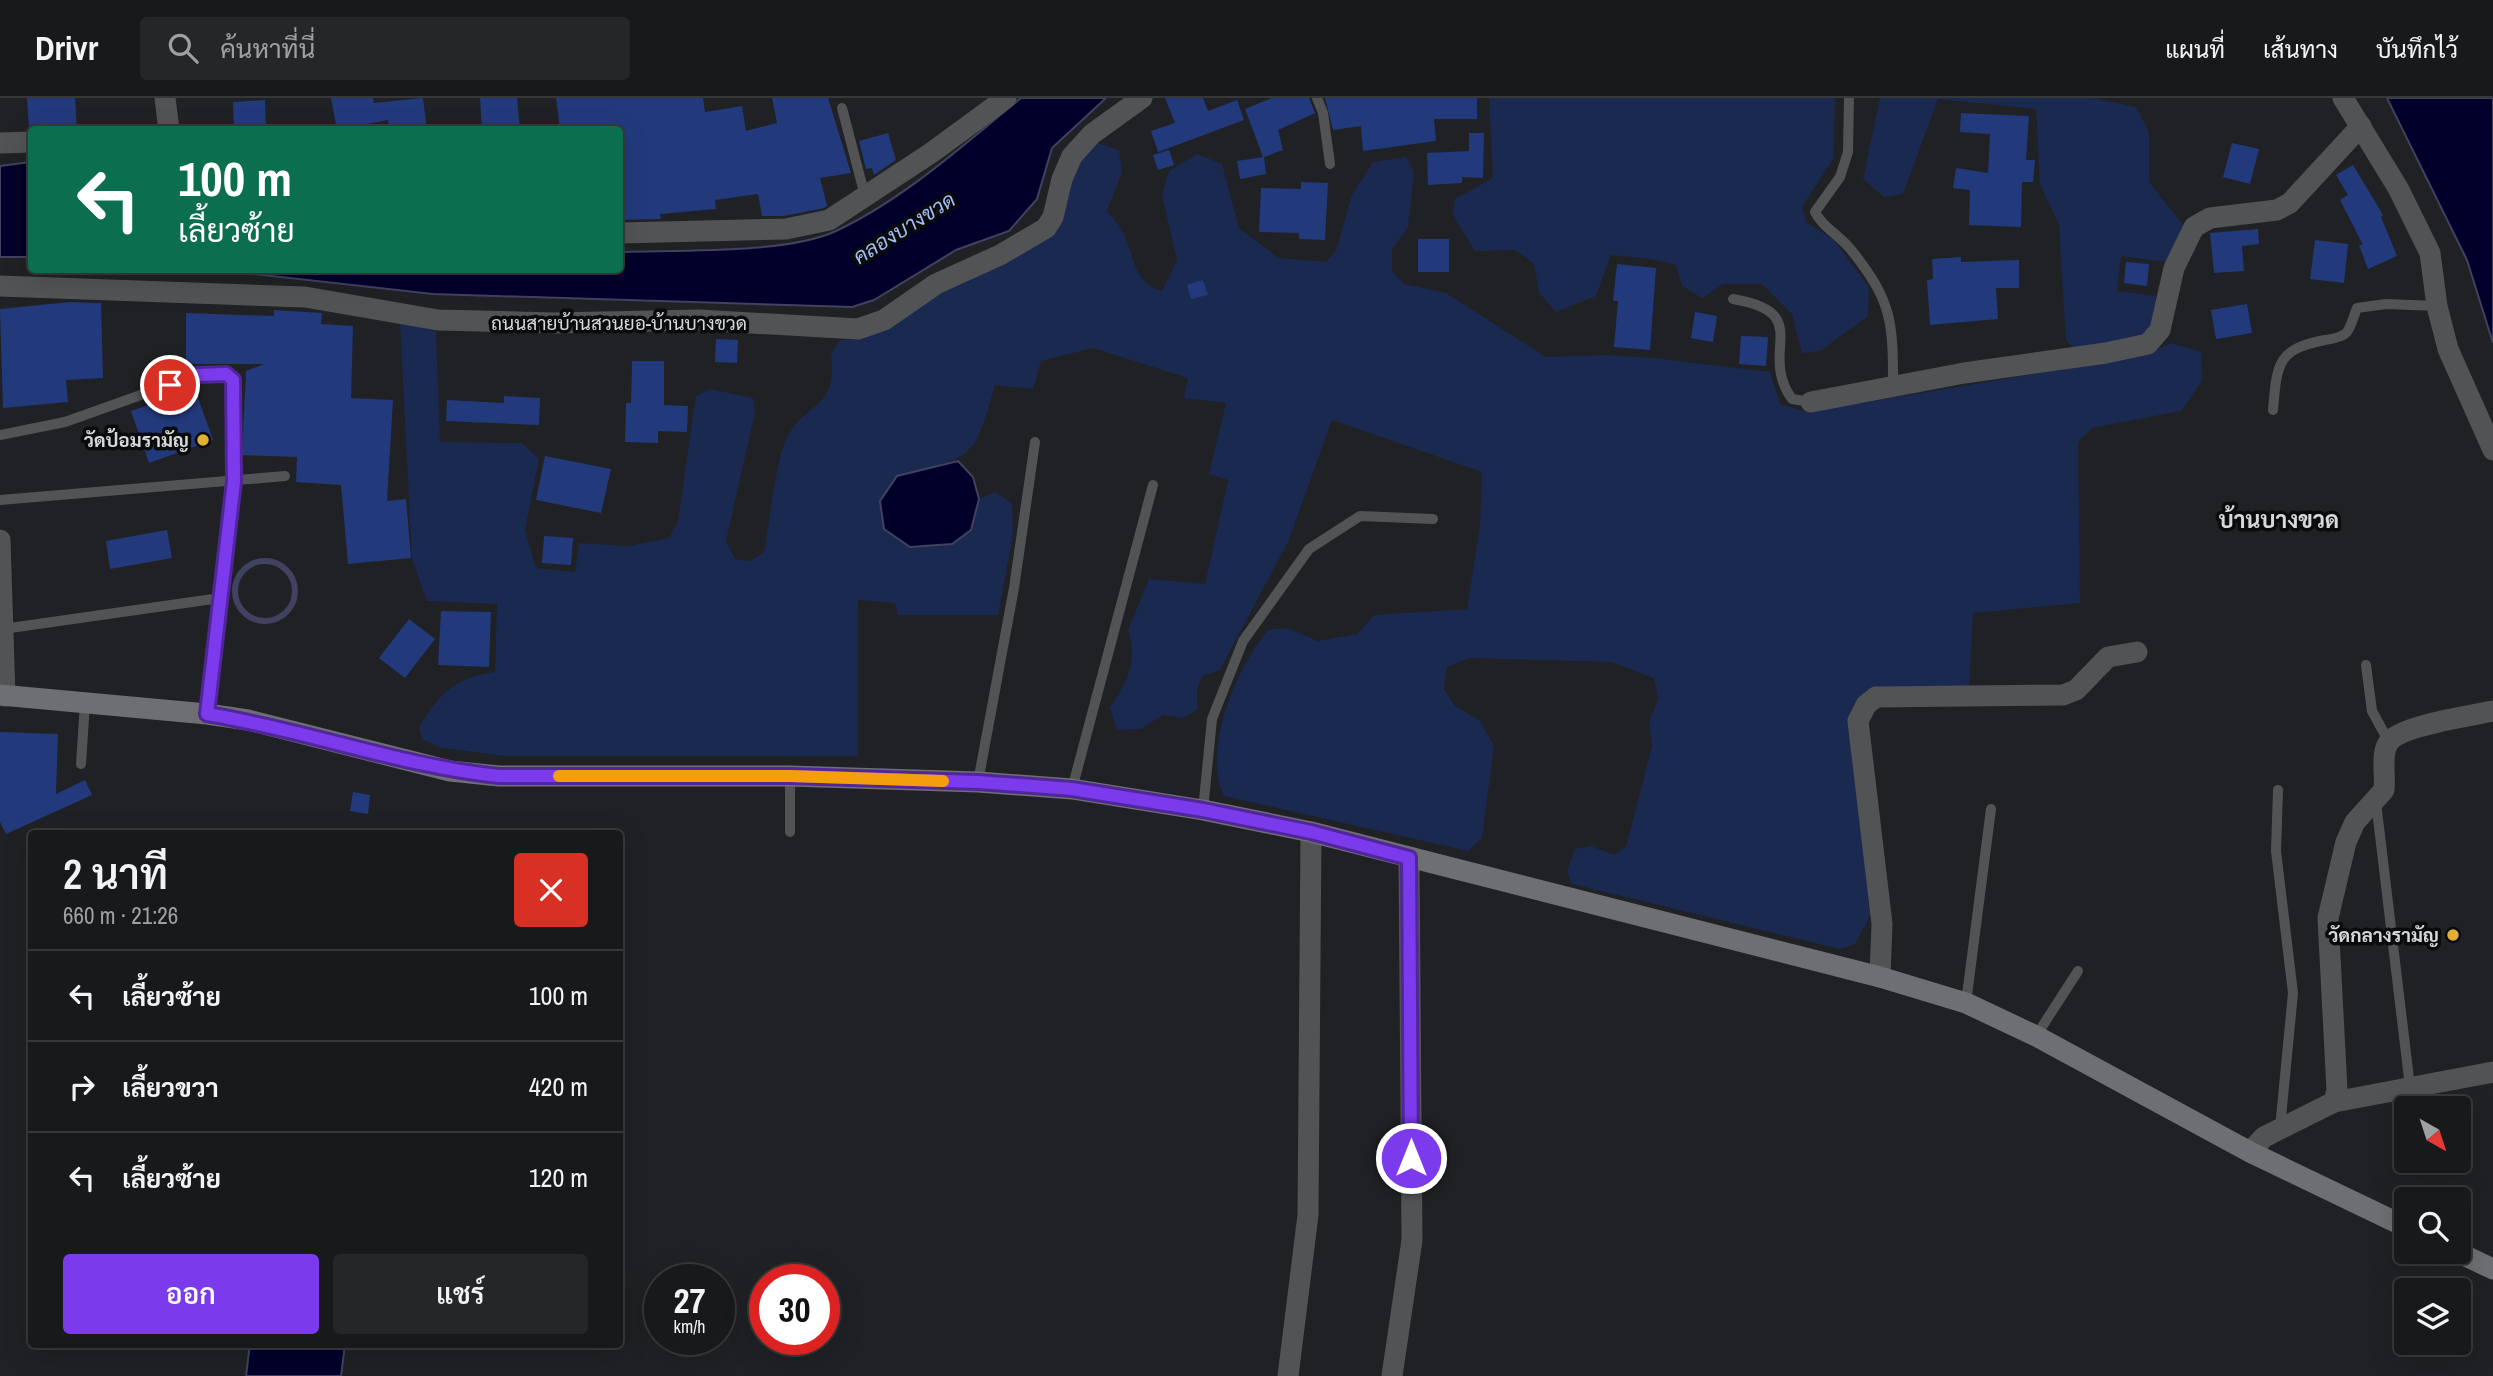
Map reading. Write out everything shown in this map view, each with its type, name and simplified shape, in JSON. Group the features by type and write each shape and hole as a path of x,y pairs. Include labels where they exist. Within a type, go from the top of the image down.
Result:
{"main road":[{"path":"3,695 248,720 450,772 499,776 790,776 978,782 1072,789 1203,810 1311,832 1880,977 1966,1003 2036,1036 2250,1152 2394,1221"},
{"path":"2471,1259 2493,1269"}],"street":[{"path":"165,98 168,126"},
{"path":"623,233 709,233 809,225 830,220 1006,98"},
{"name":"ถนนสายบ้านสวนยอ-บ้านบางขวด","path":"0,286 305,297 438,320 554,323 699,320 858,330 884,320 936,284 1000,255 1046,228 1053,217 1062,180 1072,156 1092,134 1142,98"},
{"path":"2343,98 2398,188 2430,253 2437,306 2448,349 2493,450"},
{"path":"1811,402 2106,354 2148,344 2160,330 2174,268 2194,227 2210,218 2277,210 2290,203 2361,126"},
{"path":"0,143 28,142"},
{"path":"0,540 3,695"},
{"path":"1880,977 1882,925 1858,721 1866,705 1876,698 2063,695 2076,690 2108,657 2137,652"},
{"path":"2334,1102 2337,1090 2328,918 2346,842 2355,822 2376,802 2384,790 2385,751 2389,742 2403,732 2493,711"},
{"path":"1287,1376 1308,1215 1311,832"},
{"path":"1392,1376 1412,1240 1409,858"},
{"path":"2250,1152 2264,1137 2334,1102 2493,1072"}],"lane":[{"path":"1317,98 1323,113 1330,164"},
{"path":"1849,98 1849,152 1840,177 1815,212 1853,251 1885,298 1893,328 1893,387"},
{"path":"842,108 865,196"},
{"path":"1733,299 1760,303 1774,312 1780,324 1779,359 1786,390 1792,399 1811,402"},
{"path":"2273,410 2276,376 2285,357 2298,345 2346,332 2357,308 2386,304 2437,306"},
{"path":"0,435 65,422 197,375 226,374 233,380 234,481 207,714"},
{"path":"978,782 1014,588 1035,442"},
{"path":"0,500 285,475"},
{"path":"1072,789 1153,485"},
{"path":"1203,810 1212,719 1242,641 1309,549 1360,516 1433,519"},
{"path":"3,629 220,598"},
{"path":"2366,666 2372,711 2389,742"},
{"path":"81,764 85,703"},
{"path":"790,776 790,832"},
{"path":"2278,790 2276,851 2286,912 2293,993 2280,1128"},
{"path":"2376,802 2410,1087"},
{"path":"1966,1003 1992,810"},
{"path":"2036,1036 2078,971"}],"shaded area":[{"path":"1489,98 1835,98 1833,159 1802,207 1806,222 1834,240 1869,287 1868,316 1820,351 1802,353 1792,314 1762,284 1723,284 1702,298 1682,286 1676,265 1651,259 1611,255 1596,296 1556,312 1539,293 1534,264 1515,250 1475,251 1453,216 1455,199 1493,178"},
{"path":"1880,98 2093,98 2136,107 2149,132 2149,182 2184,226 2166,262 2121,256 2117,291 2156,296 2153,326 2139,339 2073,348 2066,340 2059,225 2040,184 2036,109 1938,99 1903,194 1884,197 1863,179"},
{"path":"1098,143 1119,150 1122,172 1107,211 1124,234 1140,276 1152,287 1162,291 1177,261 1162,195 1169,171 1197,154 1222,164 1239,228 1279,258 1326,262 1336,251 1352,195 1373,162 1406,157 1414,172 1408,227 1392,249 1392,271 1404,284 1446,293 1546,357 1605,355 1653,358 1770,372 1780,404 1808,412 2146,355 2171,343 2201,352 2202,381 2181,411 2092,428 2078,442 2080,603 1973,613 1969,688 1872,691 1854,704 1849,718 1870,916 1855,944 1840,949 1572,884 1567,871 1575,849 1591,846 1614,855 1626,847 1652,746 1649,722 1658,699 1654,678 1611,662 1469,658 1447,667 1444,689 1454,705 1480,721 1494,746 1482,838 1468,851 1224,796 1218,777 1217,756 1226,710 1245,665 1268,630 1287,628 1318,641 1357,634 1374,615 1467,609 1480,526 1482,472 1332,420 1288,542 1220,670 1202,676 1197,689 1197,710 1183,718 1163,715 1141,729 1117,730 1110,708 1129,671 1132,652 1128,630 1149,579 1205,584 1228,480 1209,474 1226,403 1184,398 1188,378 1093,348 1041,361 1033,389 995,385 982,429 967,452 956,459 897,476 971,530 979,499 995,492 1012,503 1013,535 998,615 898,615 895,603 858,600 858,756 505,756 441,748 422,739 419,727 441,696 469,678 495,672 497,604 427,601 412,559 400,322 436,331 440,442 522,443 539,459 525,530 536,568 575,572 579,543 628,546 669,538 678,521 696,396 710,389 753,398 755,413 726,541 735,559 751,561 764,552 784,445 799,421 824,397 832,373 831,354 840,340 862,339 943,292 1036,246 1079,162"}],"water":[{"name":"คลองบางขวด","path":"1021,98 1106,98 1052,148 1037,199 1009,231 956,250 874,300 852,307 433,294 244,273 623,273 623,252 761,247 789,244 836,231 885,203 955,152"},
{"path":"2387,98 2493,98 2493,343 2467,260"},
{"path":"28,162 28,257 0,257 0,166"},
{"path":"958,461 973,477 979,499 971,530 952,544 910,547 884,529 880,501 897,476"},
{"path":"250,1348 344,1348 341,1376 246,1376"}],"building":[{"path":"27,98 75,98 77,126 29,126"},
{"path":"331,98 373,98 374,103 423,98 426,126 389,126 388,120 357,126 336,126"},
{"path":"480,98 517,98 520,126 482,126"},
{"path":"556,98 703,98 705,112 742,106 746,131 777,123 772,98 828,98 851,173 820,178 827,206 824,208 784,216 762,216 758,194 715,200 716,209 660,214 661,219 623,220 623,126 560,126"},
{"path":"1165,98 1203,98 1208,111 1237,100 1244,120 1158,152 1151,131 1175,123"},
{"path":"1272,98 1309,98 1315,113 1278,130 1283,150 1264,157 1266,174 1240,179 1237,161 1263,157 1245,109"},
{"path":"1325,98 1477,98 1477,119 1434,119 1436,141 1363,151 1361,126 1333,130"},
{"path":"265,100 266,126 234,126 233,102"},
{"path":"1961,113 2029,116 2026,160 2035,160 2033,182 2022,182 2021,227 1969,225 1970,190 1953,188 1956,168 1988,173 1990,134 1960,132"},
{"path":"888,133 896,160 874,175 872,168 866,169 859,141"},
{"path":"1469,133 1484,133 1483,178 1462,177 1462,183 1428,185 1427,153 1469,151"},
{"path":"2232,143 2259,149 2250,184 2223,177"},
{"path":"1169,150 1174,165 1158,170 1153,155"},
{"path":"2353,165 2383,215 2381,217 2397,256 2368,269 2359,245 2363,245 2340,200 2348,195 2336,175"},
{"path":"1301,182 1328,183 1325,240 1299,239 1299,233 1259,232 1261,188 1301,189"},
{"path":"2258,229 2259,244 2242,246 2244,271 2214,273 2210,233"},
{"path":"1418,239 1449,239 1449,272 1418,272"},
{"path":"2315,240 2348,244 2344,283 2310,279"},
{"path":"1961,257 1961,262 2019,260 2019,288 1996,288 1998,319 1930,325 1927,280 1933,279 1932,259"},
{"path":"2126,262 2149,264 2147,286 2124,283"},
{"path":"1617,264 1656,268 1650,350 1614,347 1618,301 1613,301"},
{"path":"1203,280 1208,295 1191,299 1187,285"},
{"path":"70,302 101,303 103,378 66,380 68,402 3,408 0,309"},
{"path":"2247,304 2252,333 2216,339 2211,310"},
{"path":"274,310 322,313 321,324 353,326 351,398 393,400 387,501 406,499 411,558 348,564 341,485 296,482 297,457 242,455 246,371 264,364 186,364 186,313 274,316"},
{"path":"1695,312 1717,316 1713,342 1691,338"},
{"path":"1741,336 1768,337 1766,366 1739,364"},
{"path":"716,339 738,340 737,363 715,362"},
{"path":"632,361 664,361 664,405 688,406 687,432 658,431 658,443 625,442 626,403 631,403"},
{"path":"195,389 213,440 149,463 131,411"},
{"path":"504,396 540,398 539,425 446,421 447,400 504,403"},
{"path":"545,456 611,469 601,513 536,500"},
{"path":"167,530 172,558 110,569 106,541"},
{"path":"544,536 573,538 571,565 542,563"},
{"path":"441,611 491,612 489,667 438,665"},
{"path":"409,619 435,639 405,678 379,658"},
{"path":"0,732 58,734 56,794 85,780 92,795 6,834 0,822"},
{"path":"353,792 370,795 368,814 350,811"}],"waterway":[{"path":"265,561 282,566 290,574 295,591 290,608 282,616 265,621 248,616 240,608 235,591 240,574 248,566 265,561"}],"slow traffic":[{"path":"559,776 790,776 943,781"}],"place":[{"name":"วัดป้อมรามัญ","path":"203,440"},
{"name":"วัดกลางรามัญ","path":"2453,935"}],"district":[{"name":"บ้านบางขวด","path":"2279,519"}],"route":[{"path":"170,385 197,375 226,374 233,380 234,481 207,714 248,720 450,772 499,776 817,777 978,782 1072,789 1203,810 1311,832 1409,858 1411,1158"}]}
